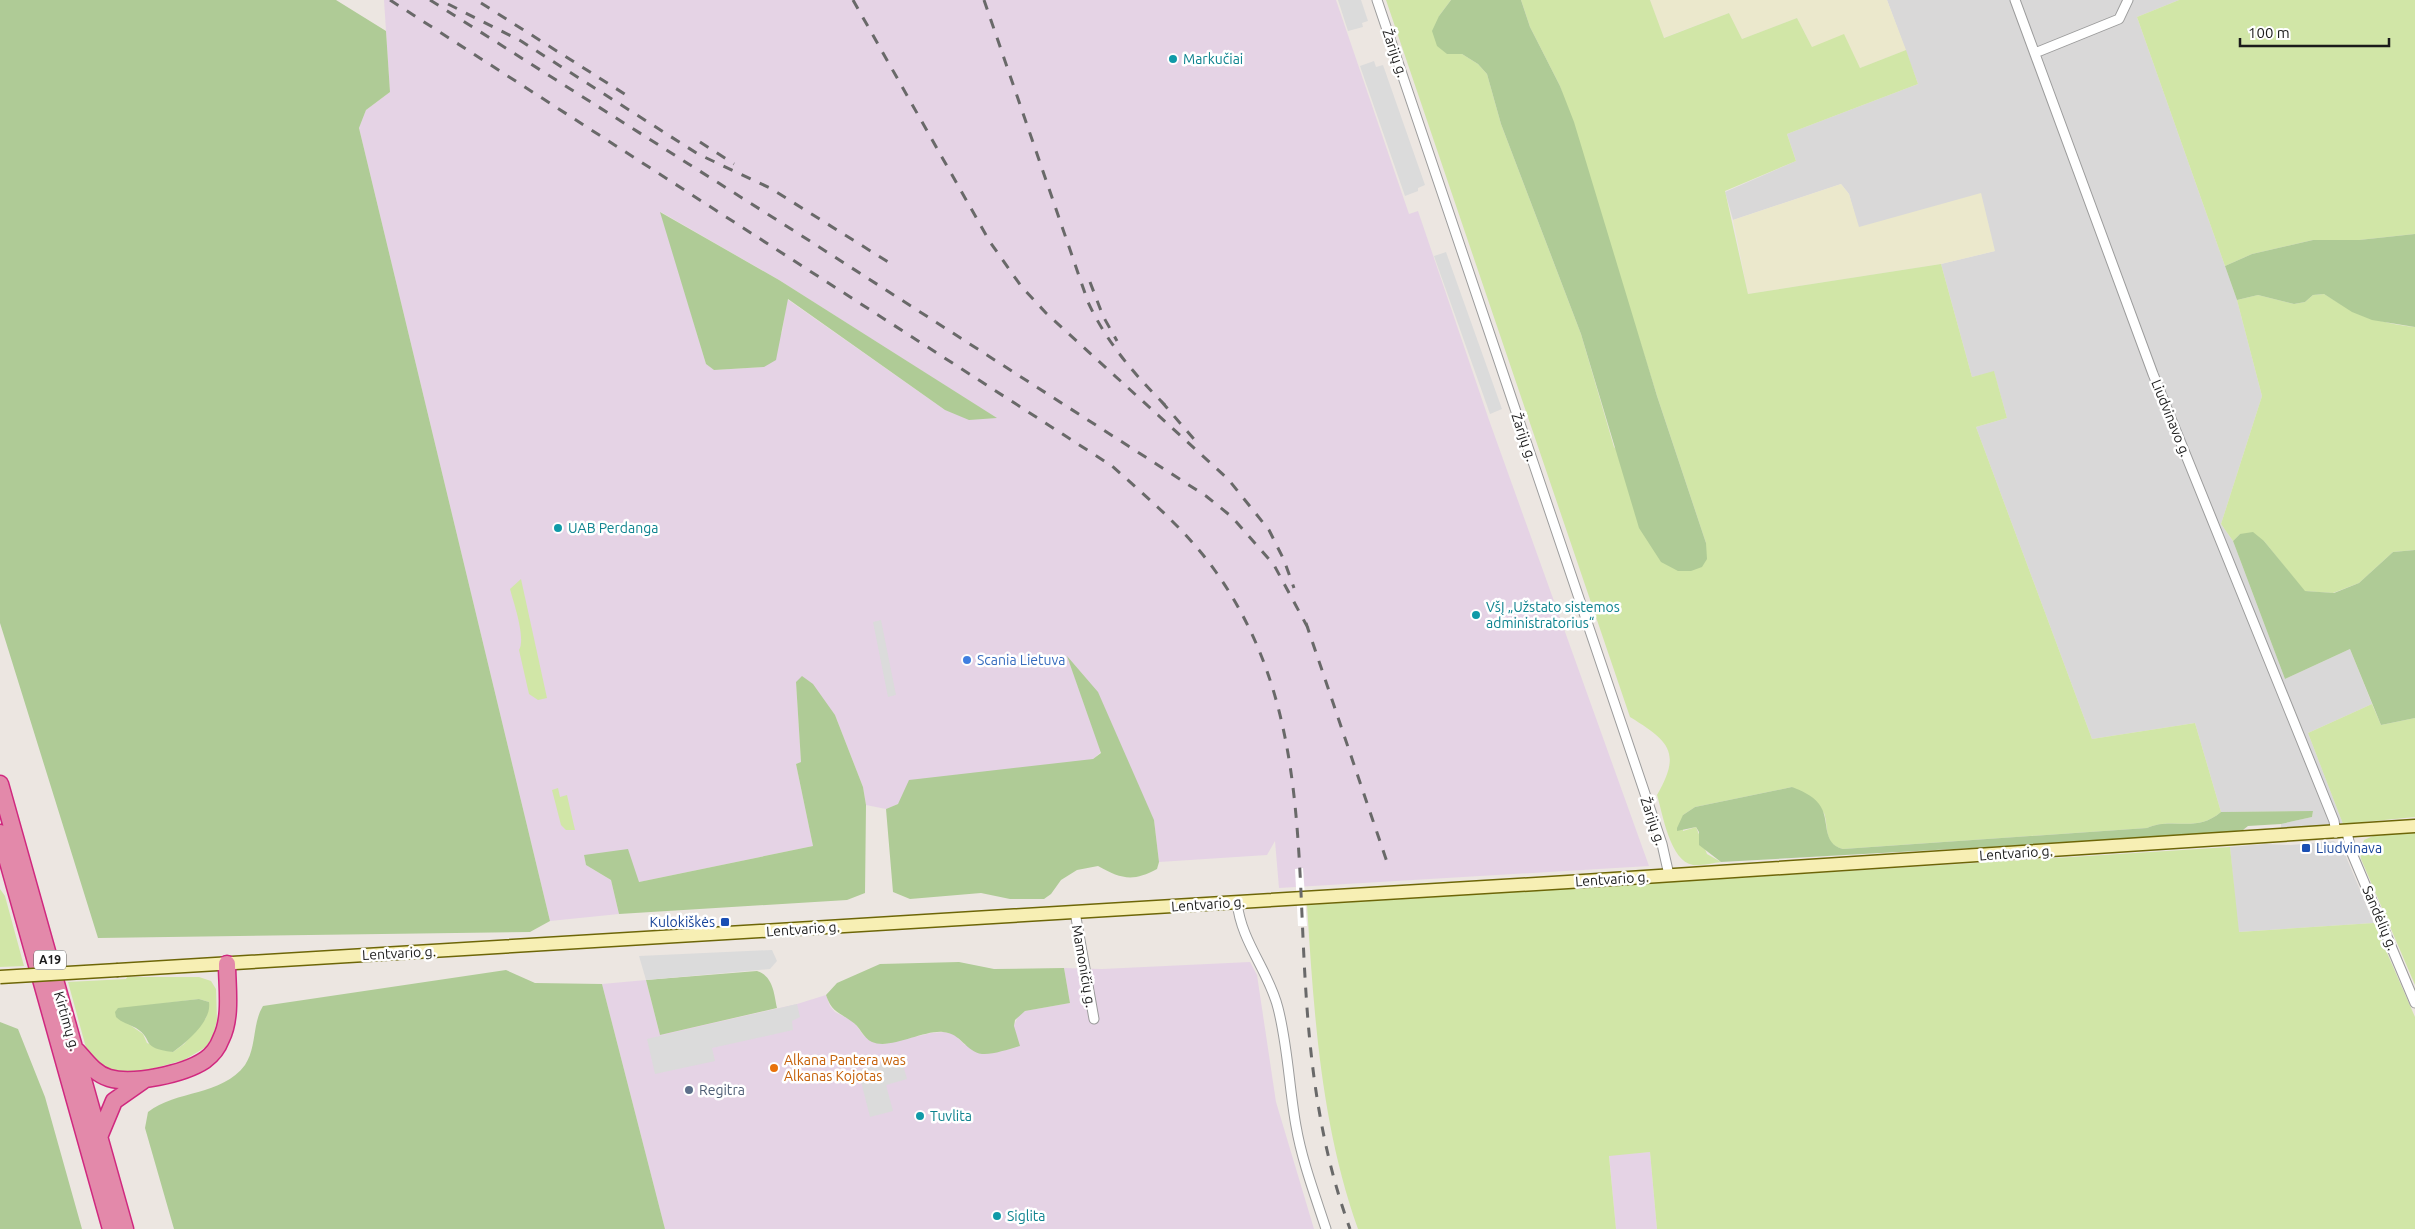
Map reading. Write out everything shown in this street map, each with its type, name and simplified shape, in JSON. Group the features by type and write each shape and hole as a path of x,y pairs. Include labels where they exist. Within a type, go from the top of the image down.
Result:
{"highway":[{"name":"Kirtimų g.","path":"0,784 125,1229"},
{"name":"Kirtimų g.","path":"0,833 111,1229"},
{"path":"0,882 24,918"},
{"path":"99,1137 114,1101 144,1080 198,1064 212,1054 226,1029 227,964"},
{"path":"74,1048 92,1067 107,1077 144,1080"}],"main road":[{"name":"Lentvario g.","path":"0,977 1238,902 2415,826"}],"street":[{"name":"Žarijų g.","path":"1377,0 1662,844 1668,875"},
{"name":"Liudvinavo g.","path":"2015,0 2153,374 2331,812 2342,832"},
{"path":"2035,53 2119,19 2128,0"},
{"name":"Sandėlių g.","path":"2342,832 2415,1003"},
{"path":"1238,902 1241,925 1268,978 1278,1008 1297,1133 1326,1229"},
{"name":"Mamoničių g.","path":"1075,912 1094,1019"}],"shaded area":[{"path":"384,0 1336,0 1409,214 1418,211 1489,420 1649,866 1279,888 1275,841 1267,855 1159,862 1154,820 1068,658 1101,752 1093,759 898,804 886,809 866,805 863,787 835,715 796,682 801,762 796,764 813,846 639,882 584,855 586,865 611,880 619,914 550,921 359,128 366,110 390,92","holes":["661,212 779,280 996,418 945,410 787,299 782,332 764,367 714,370 706,364"]},
{"path":"1338,0 1361,0 1368,21 1362,23 1363,27 1348,31"},
{"path":"1650,0 1887,0 1906,50 1860,68 1812,47 1797,18 1742,39 1729,13 1663,38"},
{"path":"1887,0 2179,0 2137,17 2237,300 2262,396 2221,524 2233,541 2285,679 2350,649 2372,704 2308,733 2343,824 2298,830 2281,828 2281,824 2312,817 2313,811 2221,812 2195,723 2092,739 1976,427 2007,418 1994,372 1972,377 1941,264 1995,251 1858,227 1849,194 1841,184 1733,220 1725,192 1796,161 1787,134 1918,84"},
{"path":"1374,61 1376,67 1383,65 1425,185 1418,188 1418,191 1405,196 1360,66"},
{"path":"1841,184 1849,194 1859,227 1981,193 1995,251 1941,264 1748,294 1733,220"},
{"path":"1446,252 1502,409 1490,414 1434,256"},
{"path":"881,620 896,695 888,697 873,622"},
{"path":"2334,841 2344,852 2374,923 2238,932 2230,847 2266,844 2291,845"},
{"path":"772,950 777,961 770,969 646,980 639,956"},
{"path":"1250,962 1257,975 1276,1102 1314,1229 665,1229 602,984 646,980 660,1035 797,1004 826,995 830,1006 835,1012 853,1021 864,1036 884,1044 931,1033 944,1032 954,1034 965,1045 1014,1026 1018,1016 1025,1011 1070,1003 1064,968 1102,969"},
{"path":"797,1004 800,1017 792,1021 793,1030 712,1048 715,1061 655,1074 647,1039"},
{"path":"901,1058 907,1079 886,1085 893,1111 870,1117 858,1070"},
{"path":"1650,1152 1657,1229 1616,1229 1609,1155"}],"green space":[{"path":"0,0 336,0 386,31 390,92 366,110 359,128 550,921 530,932 98,938 0,623"},
{"path":"1386,0 1451,0 1439,16 1447,54 1462,54 1478,64 1487,74 1501,124 1581,334 1614,447 1706,543 1657,396 1560,86 1530,27 1521,0 1650,0 1664,38 1729,13 1742,39 1797,18 1812,47 1844,34 1860,68 1906,50 1918,84 1787,134 1796,161 1725,191 1748,294 1941,264 1972,377 1994,371 2007,418 1976,427 2092,739 2195,723 2221,812 2211,819 2193,824 2166,824 2147,828 1843,849 1832,843 1828,835 1824,813 1792,787 1695,807 1683,815 1683,831 1696,827 1707,854 1721,862 1693,865 1685,862 1673,846 1657,795 1669,768 1670,758 1668,749 1654,733 1630,717"},
{"path":"1451,0 1521,0 1530,27 1560,86 1574,122 1657,396 1706,543 1707,559 1702,567 1691,571 1678,571 1661,562 1639,528 1581,334 1501,124 1487,74 1478,64 1462,54 1447,54 1437,46 1432,31 1439,16"},
{"path":"2179,0 2415,0 2415,234 2359,240 2313,240 2252,254 2225,266 2137,17"},
{"path":"660,212 779,280 997,418 969,420 945,410 788,299 776,360 764,367 714,370 706,364"},
{"path":"2415,234 2415,327 2372,320 2352,312 2324,294 2313,295 2305,302 2294,304 2258,295 2237,300 2225,266 2252,254 2313,240 2359,240"},
{"path":"2324,294 2346,307 2378,320 2415,327 2415,550 2393,552 2359,583 2333,593 2304,591 2264,541 2240,534 2233,541 2221,524 2262,396 2237,300 2258,295 2294,304 2305,302 2313,295"},
{"path":"2253,532 2264,541 2305,591 2334,593 2359,583 2393,552 2415,550 2415,718 2381,725 2350,649 2285,679 2233,541 2240,534"},
{"path":"521,579 547,698 538,700 529,694 519,650 521,645 520,629 510,589"},
{"path":"1067,656 1098,692 1154,820 1159,862 1157,869 1134,877 1120,876 1098,866 1077,870 1061,880 1051,894 1044,899 1010,899 981,893 910,899 893,892 886,809 898,804 909,780 1093,759 1101,753"},
{"path":"802,676 813,684 835,715 863,787 866,805 865,893 847,900 619,914 611,880 586,865 584,855 628,849 639,882 813,846 796,764 801,762 796,682"},
{"path":"2372,704 2381,725 2415,718 2415,817 2343,824 2308,733"},
{"path":"1792,787 1810,796 1819,804 1823,810 1831,842 1843,849 2147,828 2166,824 2193,824 2211,819 2221,812 2313,811 2312,817 2281,824 2248,826 2243,830 2221,834 1721,862 1699,845 1699,832 1696,827 1677,831 1683,815 1695,807"},
{"path":"558,788 560,797 567,795 575,830 566,830 561,825 552,790"},
{"path":"2415,832 2415,985 2361,859 2360,851 2364,840 2373,836"},
{"path":"2230,847 2239,932 2374,923 2415,1017 2415,1229 1657,1229 1650,1152 1609,1156 1616,1229 1358,1229 1345,1190 1327,1110 1316,1028 1307,905"},
{"path":"0,889 5,896 24,966 0,967"},
{"path":"959,962 994,969 1064,968 1070,1003 1025,1011 1015,1020 1014,1026 1020,1046 996,1053 982,1054 976,1053 949,1033 943,1032 935,1032 888,1044 872,1042 866,1038 854,1023 833,1008 826,995 837,983 880,964"},
{"path":"506,970 535,983 602,984 665,1229 174,1229 145,1128 148,1112 172,1100 212,1088 235,1075 249,1058 257,1020 263,1006"},
{"path":"757,971 770,981 777,1008 660,1035 646,980"},
{"path":"127,977 199,977 211,981 216,989 217,1020 213,1036 206,1047 184,1060 130,1075 112,1074 88,1055 68,982 126,979","holes":["199,999 209,1002 206,1018 184,1044 173,1052 147,1043 143,1034 130,1025 118,1009"]},
{"path":"199,999 209,1002 207,1016 203,1024 191,1037 173,1052 151,1046 142,1032 118,1019 115,1012 118,1008"},
{"path":"0,1022 18,1029 45,1097 82,1229 0,1229"}],"pier":[{"path":"1303,868 1307,926 1298,926 1295,869"}],"railway":[{"path":"390,0 1112,466 1167,516 1205,557 1246,621 1267,671 1282,723 1291,775 1297,828 1306,993 1315,1083 1325,1142 1340,1200 1350,1229"},
{"path":"430,0 799,234 1206,496 1232,517 1274,565 1308,628"},
{"path":"853,0 990,242 1021,286 1046,313 1228,479 1269,530 1284,560 1294,588"},
{"path":"984,0 1088,302 1095,317 1122,357 1165,405"},
{"path":"481,3 631,98"},
{"path":"448,4 521,41 698,154 770,188 893,265"},
{"path":"700,142 734,164"},
{"path":"1090,282 1103,316 1117,341"},
{"path":"1161,401 1199,445"},
{"path":"1306,623 1388,865"}],"place":[{"name":"Markučiai","path":"1173,59"},
{"name":"UAB Perdanga","path":"558,528"},
{"name":"VšĮ „Užstato sistemos administratorius“","path":"1476,615"},
{"name":"Scania Lietuva","path":"967,660"},
{"name":"Liudvinava","path":"2306,848"},
{"name":"Kulokiškės","path":"725,922"},
{"name":"Alkana Pantera was Alkanas Kojotas","path":"774,1068"},
{"name":"Regitra","path":"689,1090"},
{"name":"Tuvlita","path":"920,1116"},
{"name":"Siglita","path":"997,1216"}]}
